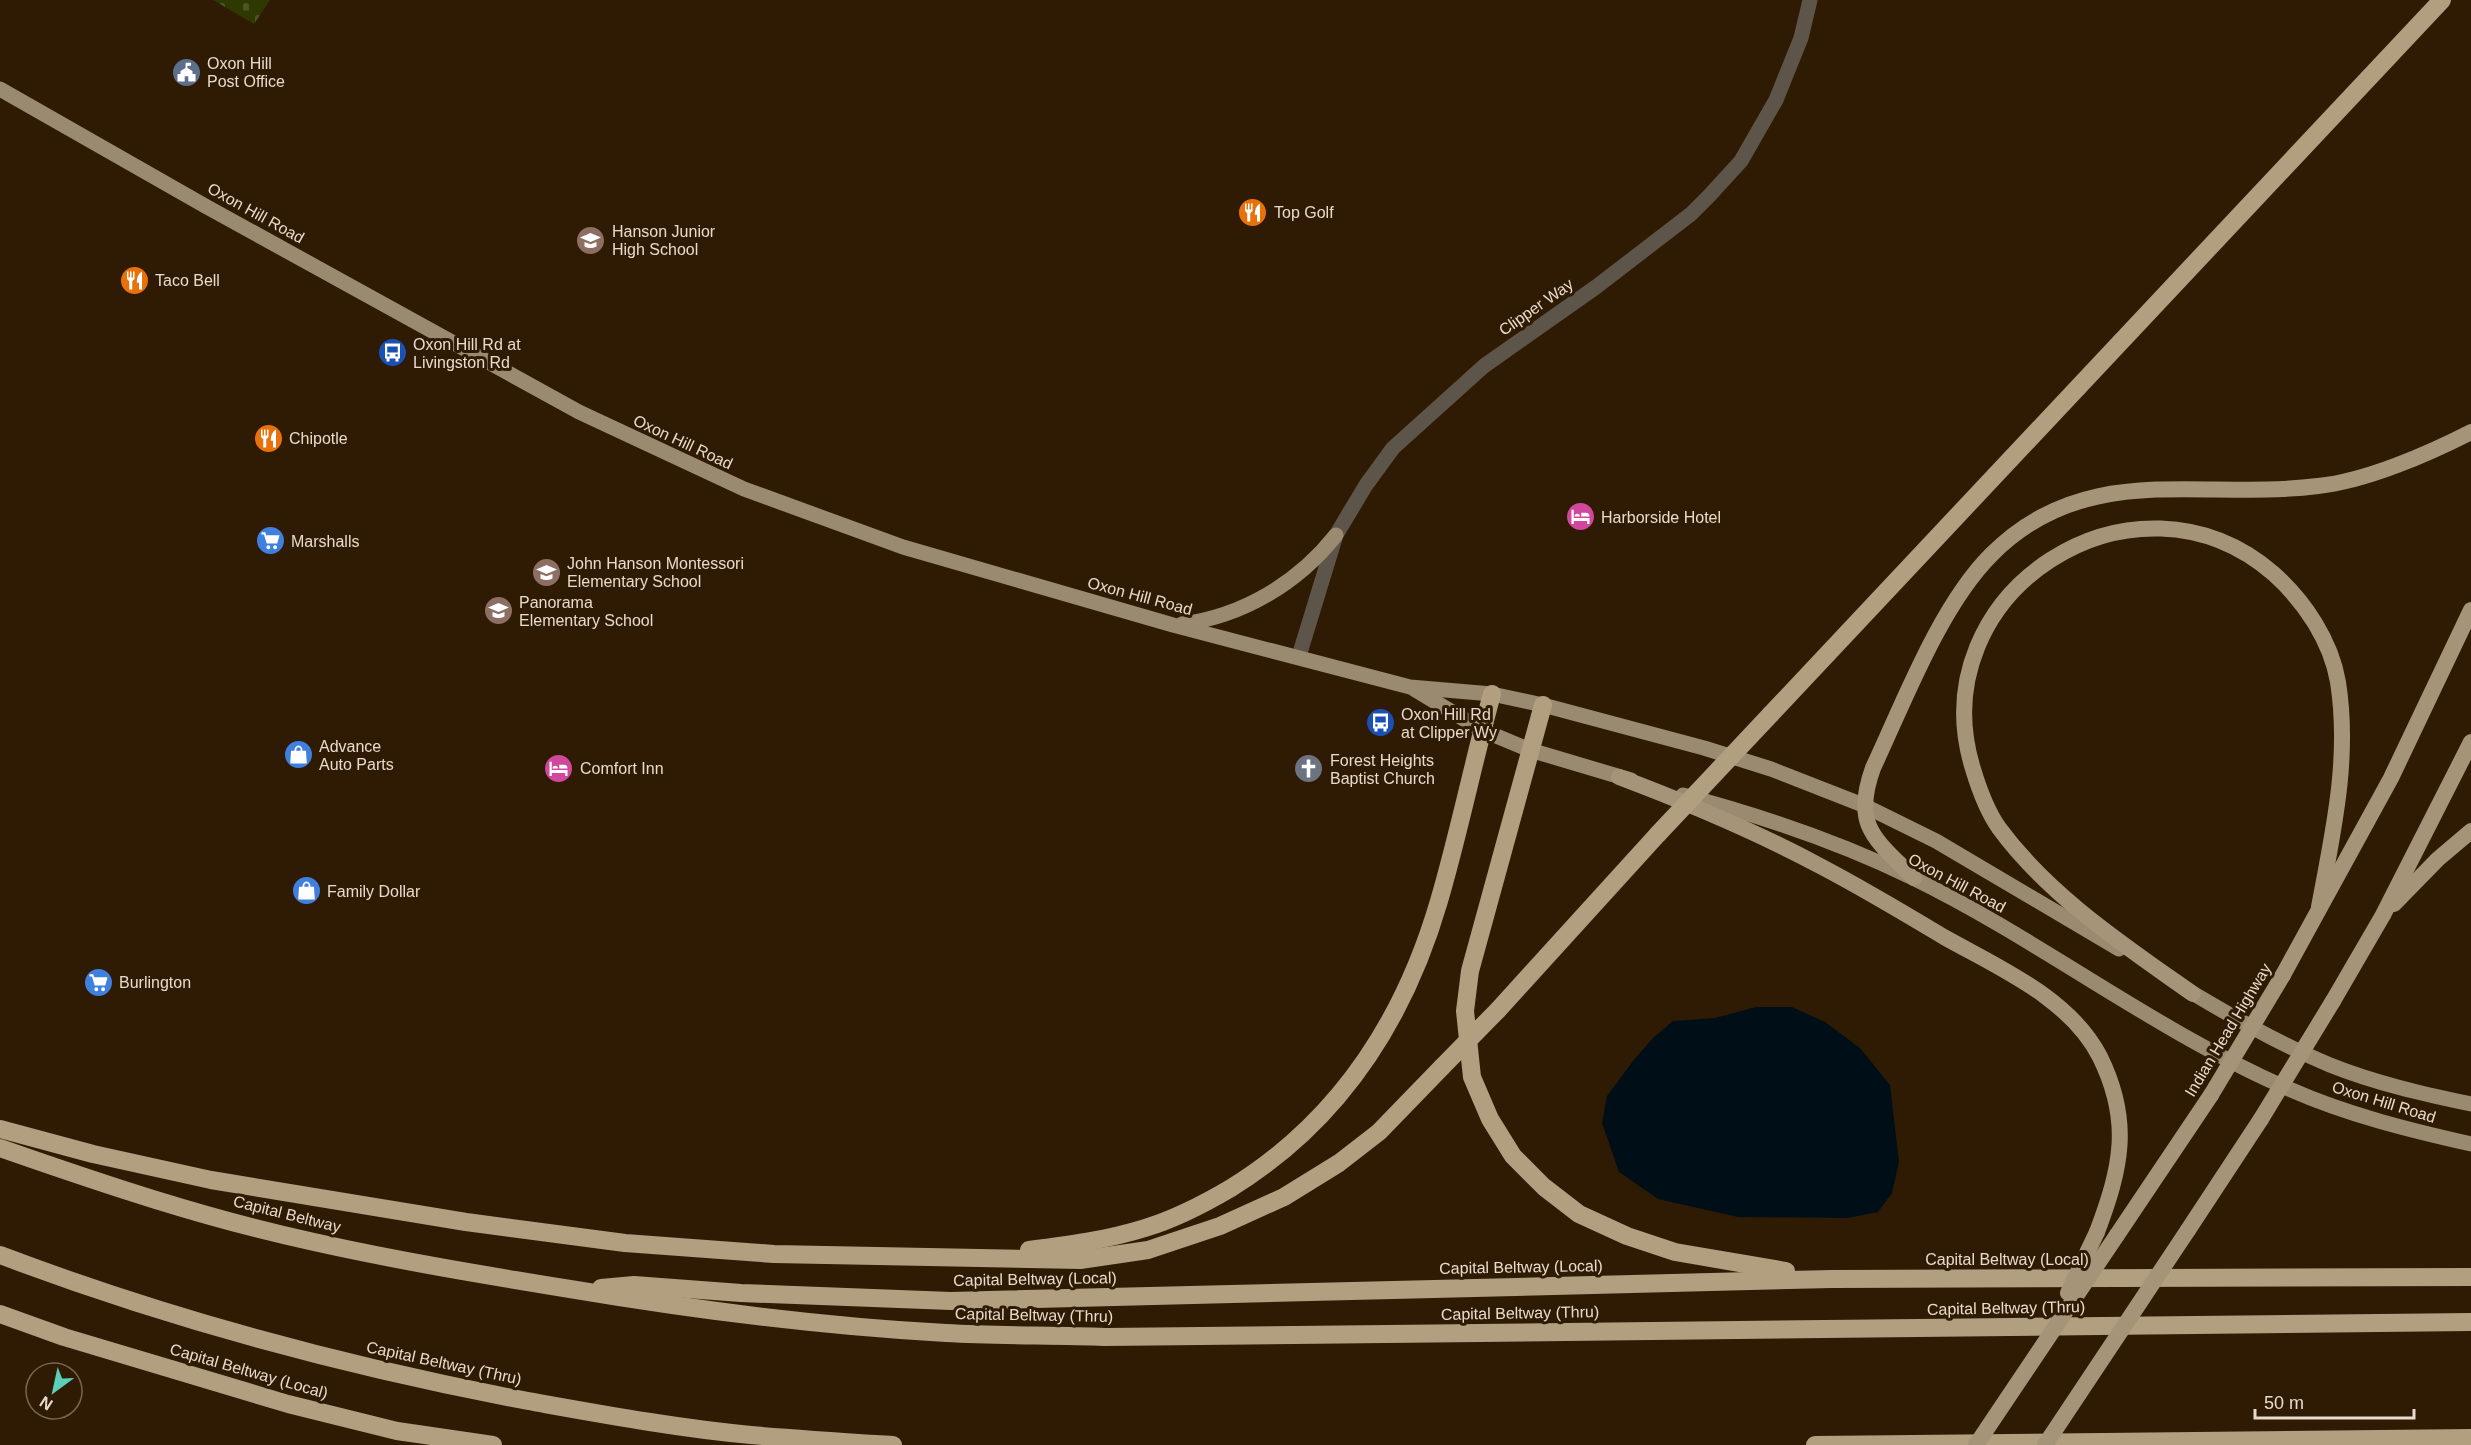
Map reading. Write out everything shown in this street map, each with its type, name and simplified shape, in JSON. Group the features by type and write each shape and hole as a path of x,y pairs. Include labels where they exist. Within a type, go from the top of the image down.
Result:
{"highway":[{"path":"0,1129 93,1154 211,1180 466,1222 625,1243 774,1254 1080,1260 1148,1250 1220,1226 1284,1197 1339,1163 1379,1132 1498,1010 1658,834 2442,0"},
{"path":"1914,878 1882,847 1867,824 1863,805 1873,768 1935,636 1962,590 1990,555 2015,533 2052,509 2098,494 2144,489 2262,490 2320,486 2377,471 2426,454 2471,432"},
{"path":"2193,994 2101,926 2045,878 1999,827 1980,790 1965,744 1964,703 1971,665 1987,624 2011,592 2046,561 2086,541 2127,530 2173,529 2220,540 2259,561 2293,590 2323,635 2337,679 2343,734 2341,779 2319,907"},
{"name":"Indian Head Highway","path":"1976,1445 2211,1095 2283,975 2391,778 2471,610"},
{"path":"959,1259 1080,1244 1146,1228 1206,1203 1264,1168 1309,1129 1343,1092 1375,1047 1398,1006 1439,902 1492,694"},
{"path":"1543,705 1470,970 1465,1011 1472,1077 1490,1119 1513,1156 1544,1187 1579,1214 1627,1236 1675,1252 1832,1279"},
{"path":"2045,1445 2261,1119 2333,1001 2383,915 2471,742"},
{"path":"1619,777 1698,808 1822,867 2039,992 2079,1026 2100,1057 2116,1101 2121,1134 2116,1177 2097,1232 2073,1284 2027,1370"},
{"path":"2383,915 2438,859 2471,831"},
{"name":"Capital Beltway","path":"0,1148 189,1210 312,1242 451,1270 572,1290"},
{"name":"Capital Beltway (Thru)","path":"0,1255 62,1279 175,1316 300,1351 430,1382 593,1413 749,1435 893,1445"},
{"name":"Capital Beltway (Local)","path":"572,1290 634,1285 741,1293 951,1301 1832,1279 2471,1277"},
{"name":"Capital Beltway (Thru)","path":"572,1290 669,1306 858,1326 948,1333 1105,1336 2471,1322"},
{"name":"Capital Beltway (Local)","path":"0,1314 64,1337 288,1404 397,1431 493,1445"},
{"path":"397,1431 441,1445"},
{"path":"1815,1445 2471,1438"}],"main road":[{"name":"Oxon Hill Road","path":"0,89 207,207 579,412 698,469 782,504 903,547 1173,625 1299,656 1410,687 1492,694 1543,705 1704,748 1771,769 1863,805 1936,841 2248,1026 2331,1065 2409,1090 2471,1104"},
{"path":"1173,625 1217,616 1276,590 1299,574 1336,535"},
{"name":"Oxon Hill Road","path":"1410,687 1482,730 1530,750 1776,821 1832,841 1914,878 2159,1021 2288,1089 2343,1111 2400,1128 2471,1144"}],"street":[{"name":"Clipper Way","path":"1299,656 1336,535 1372,476 1393,448 1484,366 1551,320 1691,214 1741,161 1776,100 1789,70 1801,38 1810,0"}],"green space":[{"path":"213,0 270,0 254,24"}],"shaded area":[{"path":"1756,1007 1792,1007 1825,1022 1860,1048 1890,1085 1899,1162 1892,1193 1878,1212 1848,1218 1738,1217 1658,1199 1619,1172 1602,1123 1607,1096 1633,1061 1653,1038 1673,1021 1715,1018"}],"place":[{"name":"Oxon Hill Post Office","path":"186,72"},
{"name":"Top Golf","path":"1253,212"},
{"name":"Hanson Junior High School","path":"591,240"},
{"name":"Taco Bell","path":"134,280"},
{"name":"Oxon Hill Rd at Livingston Rd","path":"392,353"},
{"name":"Chipotle","path":"268,438"},
{"name":"Harborside Hotel","path":"1580,517"},
{"name":"Marshalls","path":"270,541"},
{"name":"John Hanson Montessori Elementary School","path":"546,572"},
{"name":"Panorama Elementary School","path":"498,611"},
{"name":"Oxon Hill Rd at Clipper Wy","path":"1380,723"},
{"name":"Advance Auto Parts","path":"298,755"},
{"name":"Comfort Inn","path":"559,768"},
{"name":"Forest Heights Baptist Church","path":"1309,769"},
{"name":"Family Dollar","path":"306,891"},
{"name":"Burlington","path":"98,982"}]}
